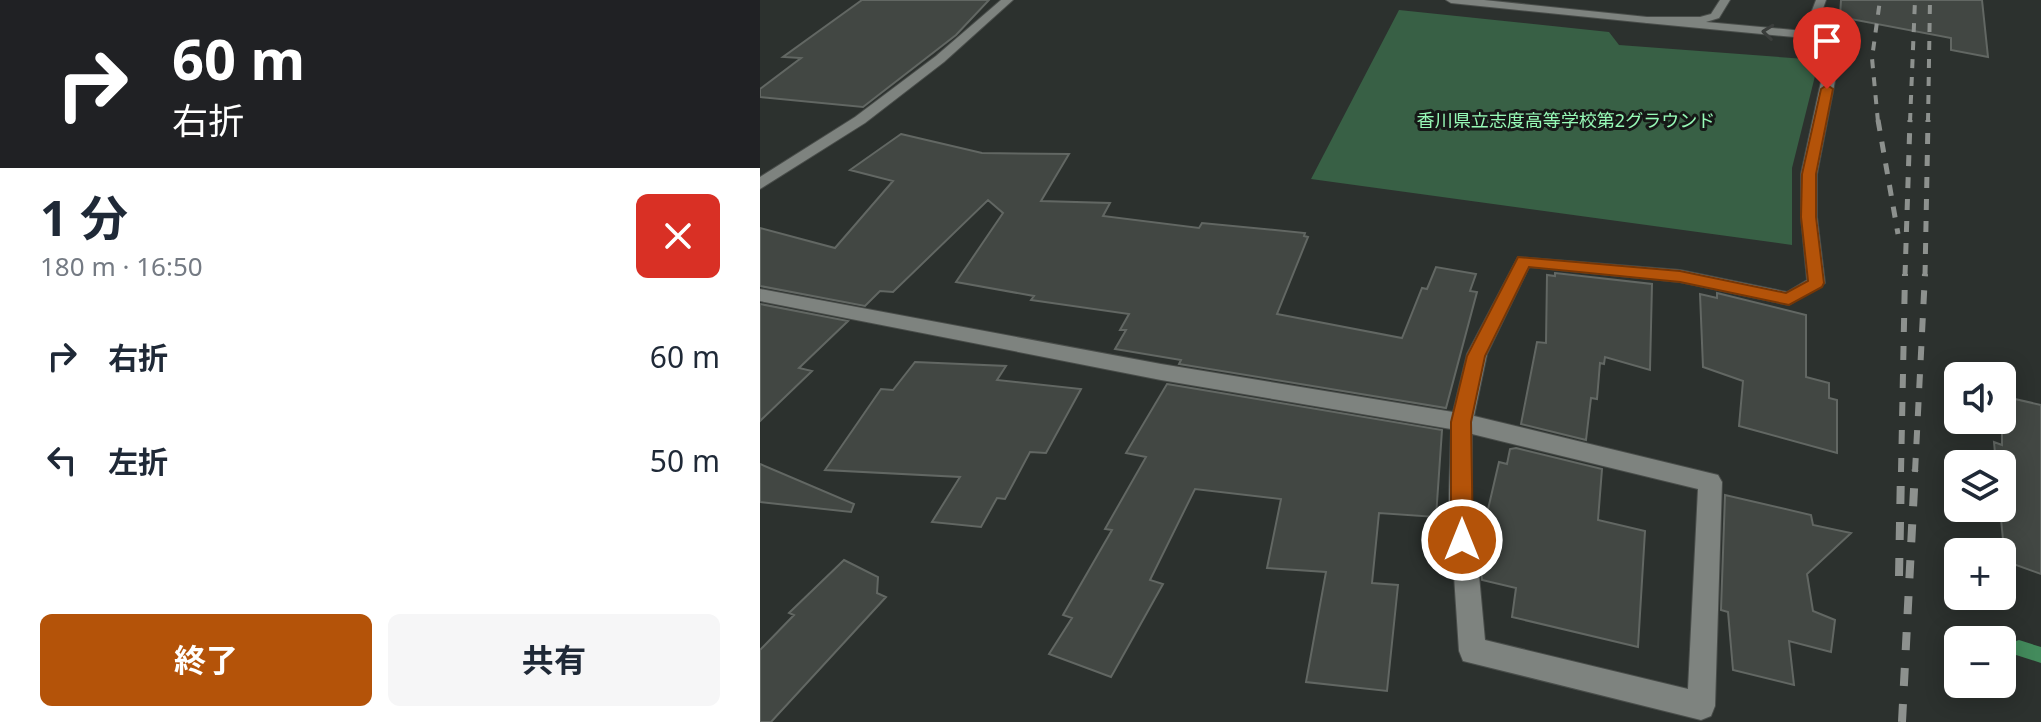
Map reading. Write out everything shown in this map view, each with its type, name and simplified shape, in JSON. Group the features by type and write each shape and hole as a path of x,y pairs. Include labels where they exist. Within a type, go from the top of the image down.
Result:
{"street":[{"path":"760,184 860,120 940,59 1008,0"},
{"path":"760,295 1161,372 1461,422 1710,482 1701,706 1473,651 1462,540 1461,422 1476,356 1524,261 1680,276 1789,299 1816,283 1809,217 1809,174 1833,53 1808,35 1451,0"},
{"path":"1647,20 1700,20 1715,16 1725,0"},
{"path":"1808,35 1821,0"}],"green space":[{"name":"香川県立志度高等学校第2グラウンド","path":"1399,10 1609,32 1619,45 1819,60 1792,168 1792,245 1311,179"}],"building":[{"path":"862,0 989,0 956,35 863,107 760,97 760,89 801,58 783,57"},
{"path":"1841,0 1982,0 1988,57 1951,50 1951,38 1840,17"},
{"path":"901,134 982,153 1069,154 1041,201 1110,203 1103,216 1199,228 1202,223 1305,233 1304,236 1308,237 1277,314 1402,338 1422,288 1427,289 1436,267 1476,274 1470,291 1477,292 1446,408 1179,364 1181,360 1115,349 1126,330 1120,330 1129,314 1031,300 1034,296 956,282 1003,213 988,200 893,292 880,291 865,306 760,286 760,228 835,248 893,181 850,170"},
{"path":"1555,273 1652,284 1650,370 1605,357 1604,364 1600,363 1597,399 1591,398 1586,440 1521,424 1537,342 1546,343 1547,275 1555,276"},
{"path":"1717,293 1806,315 1806,377 1829,383 1829,398 1837,400 1837,453 1739,426 1743,381 1703,367 1700,294 1717,298"},
{"path":"760,304 848,321 799,368 812,371 760,421"},
{"path":"915,362 1006,366 997,380 1081,389 1046,453 1030,452 1005,499 997,498 981,527 932,522 960,477 825,470 881,389 893,390"},
{"path":"1167,384 1442,430 1436,517 1379,513 1372,583 1398,585 1387,691 1306,682 1326,572 1267,568 1281,499 1195,489 1150,580 1163,584 1111,677 1049,654 1072,618 1063,615 1112,530 1105,529 1146,457 1126,453"},
{"path":"2016,399 2041,405 2041,574 2016,565 2016,538 2003,538 2001,522 2016,522 2016,450 1995,450 1994,442 2002,445 2002,434 2016,434"},
{"path":"1510,449 1602,469 1598,520 1645,531 1638,647 1512,617 1516,588 1482,580 1479,548 1499,462 1507,464"},
{"path":"760,464 854,504 851,512 760,502"},
{"path":"1725,495 1811,515 1813,525 1851,533 1807,574 1813,611 1835,620 1831,652 1789,641 1794,685 1733,670 1728,612 1721,610"},
{"path":"844,560 878,577 877,593 886,597 771,722 760,722 760,650 794,615 789,613"}],"waterway":[{"path":"2019,648 2041,655"}],"railway":[{"path":"1878,122 1872,58 1880,0"},
{"path":"1910,122 1915,0"},
{"path":"1928,122 1930,0"},
{"path":"1878,120 1898,234"},
{"path":"1905,276 1910,120"},
{"path":"1925,276 1928,120"},
{"path":"1901,472 1905,274"},
{"path":"1915,472 1925,274"},
{"path":"1899,576 1901,470"},
{"path":"1902,722 1915,470"}],"route":[{"path":"1462,540 1461,422 1476,356 1524,261 1680,276 1789,299 1816,283 1809,217 1809,174 1827,89"}]}
